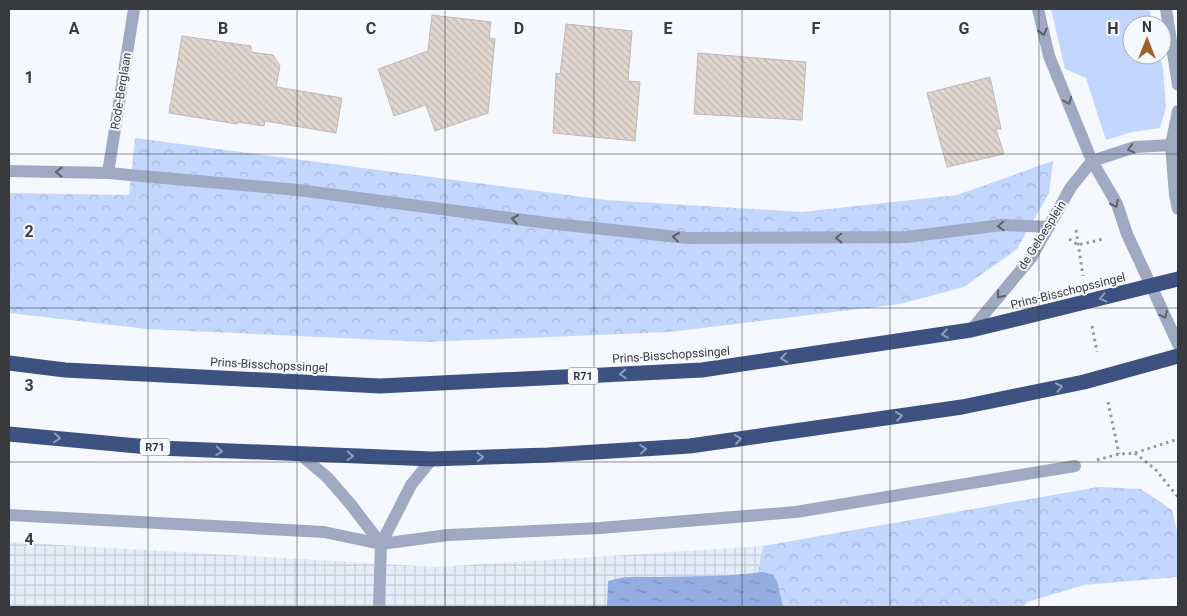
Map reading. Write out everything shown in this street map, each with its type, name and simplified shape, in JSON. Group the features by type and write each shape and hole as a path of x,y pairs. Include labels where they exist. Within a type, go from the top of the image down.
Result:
{"highway":[{"name":"Prins-Bisschopssingel","path":"9,363 64,370 380,386 702,370 971,330 1178,279"},
{"name":"R71","path":"9,434 159,448 432,459 548,455 690,446 962,407 1103,377 1178,356"}],"street":[{"name":"Rode-Berglaan","path":"108,173 134,9"},
{"path":"1038,9 1049,56 1092,161 1116,204 1127,234 1178,344"},
{"path":"1166,9 1178,85"},
{"path":"1178,110 1171,144 1178,209"},
{"path":"1092,161 1135,148 1171,144"},
{"name":"de Geloesplein","path":"971,330 1031,258 1071,188 1092,161"},
{"path":"9,171 108,173 298,190 548,223 687,238 906,237 1002,225 1049,227"},
{"path":"301,455 328,478 381,544"},
{"path":"379,607 381,544 411,485 432,459"},
{"path":"9,515 324,532 381,544 448,535 600,528 796,512 1075,466"}],"path":[{"path":"1071,188 1086,302 1119,454"},
{"path":"1075,466 1119,454 1135,453 1178,439"},
{"path":"1135,453 1156,470 1178,497"}],"shaded area":[{"path":"9,542 436,567 763,546 751,607 9,607"}],"green space":[{"path":"1051,9 1149,9 1150,15 1122,15 1122,65 1162,65 1166,107 1160,128 1132,132 1106,140 1086,78 1065,69"},
{"path":"135,138 606,200 802,212 957,195 1053,161 1049,193 1017,249 964,287 900,304 670,332 426,342 147,329 9,313 9,193 129,195"},
{"path":"1098,487 1141,489 1172,510 1178,535 1178,577 1084,585 1027,602 1024,607 751,607 763,546"}],"water":[{"path":"763,572 773,575 777,581 783,607 607,607 608,581 614,579 724,576"}],"building":[{"path":"432,15 491,22 489,38 495,39 488,113 435,131 426,105 394,116 378,69 428,51"},
{"path":"566,24 632,31 628,81 640,82 635,141 553,133 556,73 560,74"},
{"path":"182,36 251,46 251,52 273,55 280,66 276,87 342,98 336,133 265,121 264,126 237,122 237,124 169,113"},
{"path":"698,53 806,62 802,120 694,114"},
{"path":"990,77 1001,129 996,129 1004,154 947,167 927,93"}]}
